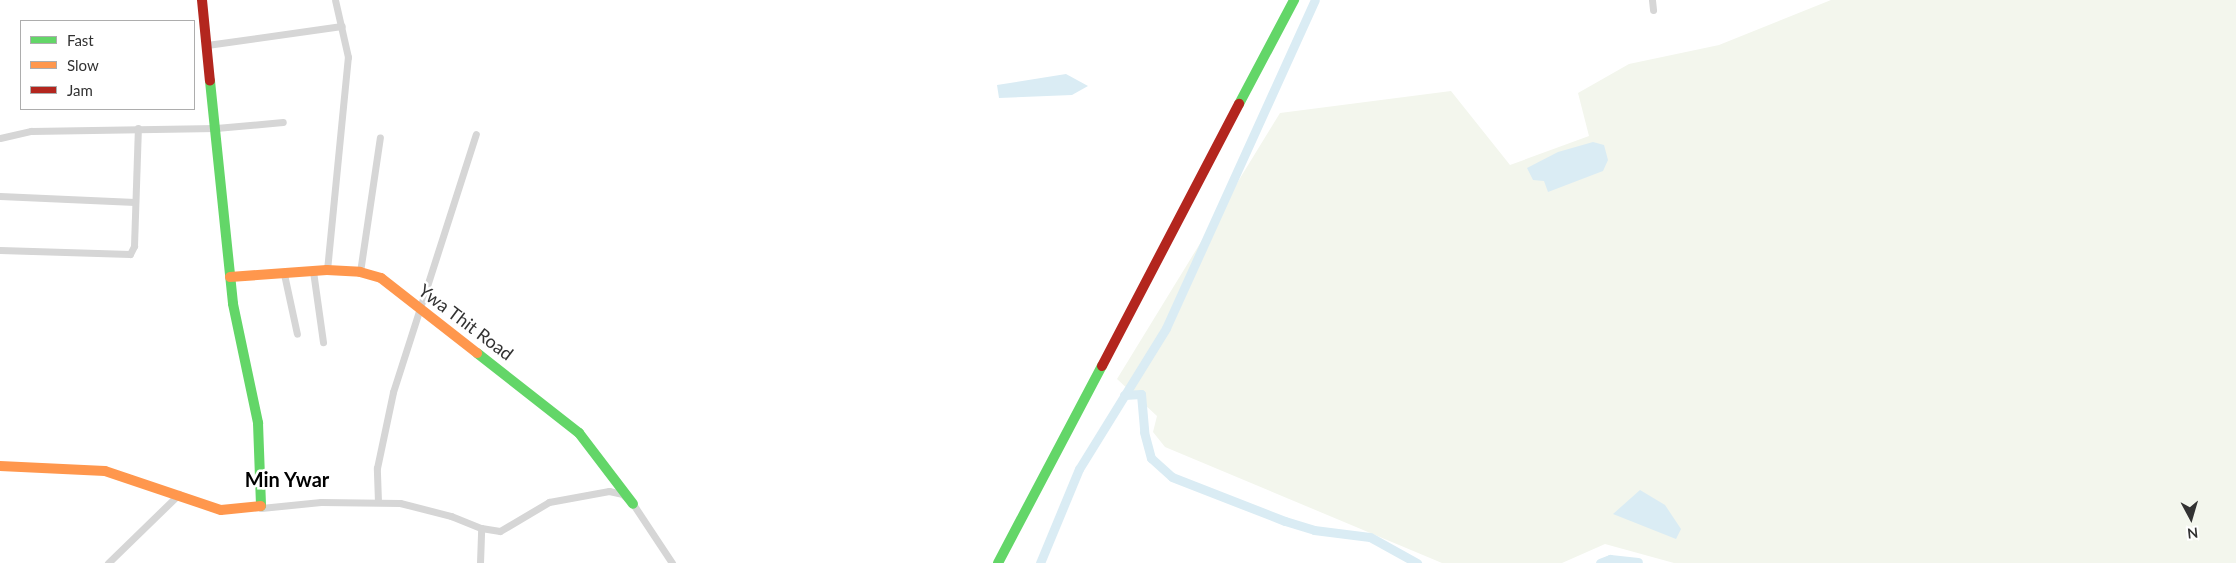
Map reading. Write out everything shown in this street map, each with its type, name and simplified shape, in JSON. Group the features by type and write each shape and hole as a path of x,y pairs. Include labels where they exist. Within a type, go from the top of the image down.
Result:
{"street":[{"path":"202,0 230,277 258,423 261,508"},
{"path":"327,270 348,71 342,26 335,0"},
{"path":"998,563 1294,0"},
{"path":"1652,0 1653,10"},
{"path":"207,45 342,26"},
{"path":"0,138 31,131 216,128 283,122"},
{"path":"0,250 130,254 134,246 138,128"},
{"path":"378,502 377,468 386,420 401,362 422,308 476,134"},
{"path":"360,272 380,137"},
{"path":"0,196 135,202"},
{"name":"Ywa Thit Road","path":"230,277 327,270 360,272 381,278 422,308 580,433 633,504 672,563"},
{"path":"313,271 323,342"},
{"path":"284,274 297,334"},
{"name":"Ywa Thit Road","path":"0,466 105,471 179,494 221,510 321,502 400,503 450,516 481,528 500,531 549,502 592,492 609,490 622,494 633,504"},
{"path":"108,563 179,494"},
{"path":"480,563 481,528"}],"shaded area":[{"path":"1831,0 2236,0 2236,563 1674,563 1605,544 1562,563 1442,563 1165,447 1153,432 1157,416 1117,379 1280,113 1451,91 1510,165 1589,136 1578,93 1629,64 1719,45"},
{"path":"1066,74 1088,86 1072,95 999,98 997,85"},
{"path":"1593,142 1604,145 1608,160 1603,171 1548,192 1544,181 1533,180 1527,168 1558,152"},
{"path":"1640,490 1665,505 1681,529 1676,539 1613,514"}],"waterway":[{"path":"1040,563 1079,469 1166,328 1315,0"},
{"path":"1124,395 1141,394 1144,432 1151,458 1172,477 1285,521 1314,530 1370,537 1417,563"},
{"path":"1600,563 1610,559 1638,562"}],"traffic: fast":[{"path":"1239,104 1294,0"},
{"path":"210,81 233,304 258,423 261,506"},
{"path":"477,353 579,433 633,504"},
{"path":"998,563 1102,366"}],"traffic: slow":[{"path":"230,277 327,270 360,272 381,278 477,353"},
{"path":"0,466 105,471 221,510 261,506"}],"traffic: jam":[{"path":"202,0 210,81"},
{"path":"1102,366 1239,104"}],"district":[{"name":"Min Ywar","path":"287,479"}]}
